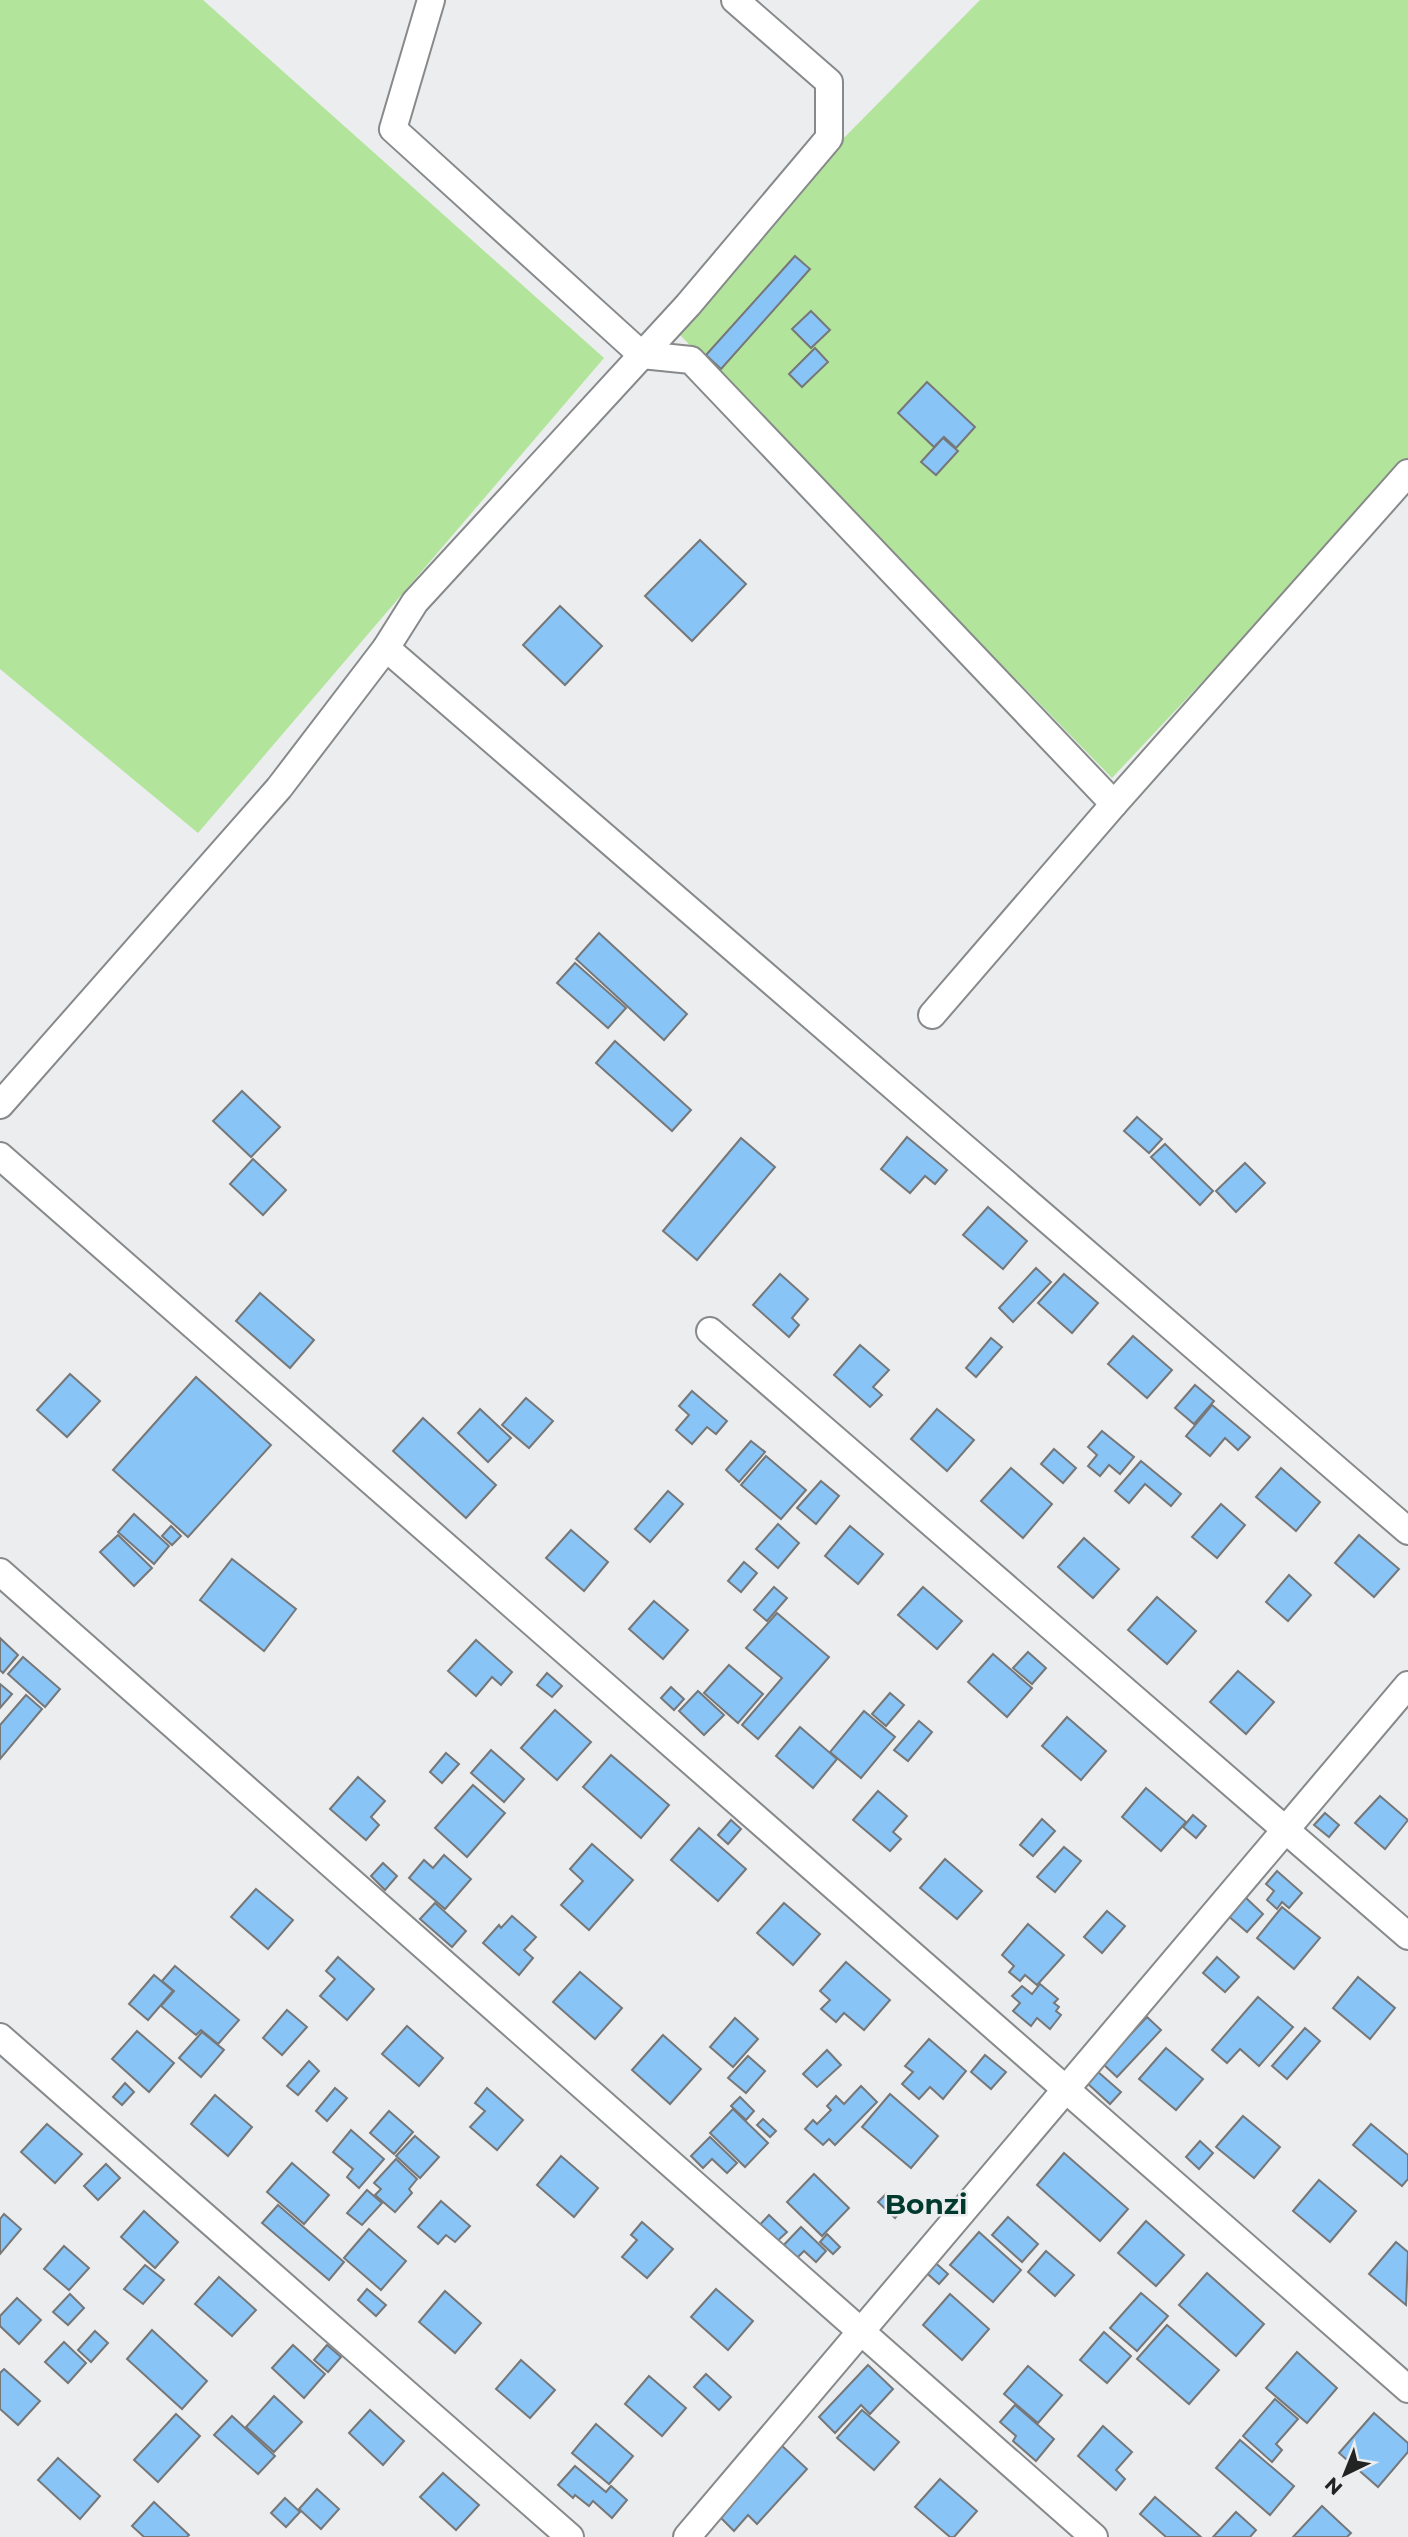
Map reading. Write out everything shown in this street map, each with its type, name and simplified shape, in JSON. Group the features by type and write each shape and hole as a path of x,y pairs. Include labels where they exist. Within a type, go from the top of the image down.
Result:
{"street":[{"path":"430,0 393,129 642,355 691,360 1114,804"},
{"path":"0,1105 279,788 386,648 415,602 696,295 829,138 830,82 735,0"},
{"path":"932,1015 1114,804 1408,473"},
{"path":"386,648 1408,1531"},
{"path":"0,1156 1408,2389"},
{"path":"710,1331 1408,1936"},
{"path":"0,1572 1094,2537"},
{"path":"687,2537 1408,1685"},
{"path":"0,2037 570,2537"}],"green space":[{"path":"0,0 203,0 604,358 198,833 0,669"},
{"path":"980,0 1408,0 1408,463 1112,778 677,332 833,149"}],"building":[{"path":"795,256 810,269 721,369 706,355"},
{"path":"811,311 830,330 811,348 792,329"},
{"path":"815,348 828,362 802,387 789,374"},
{"path":"927,382 975,427 956,448 944,437 934,447 898,413"},
{"path":"943,438 958,451 936,475 921,462"},
{"path":"700,540 746,584 692,641 645,596"},
{"path":"560,606 602,646 565,685 523,645"},
{"path":"599,933 687,1014 664,1040 576,959"},
{"path":"575,963 626,1008 608,1028 557,983"},
{"path":"615,1041 691,1110 672,1131 596,1063"},
{"path":"242,1091 280,1127 251,1157 213,1121"},
{"path":"1137,1117 1162,1139 1149,1153 1124,1131"},
{"path":"907,1137 947,1170 935,1184 925,1176 910,1193 881,1169"},
{"path":"741,1138 775,1167 697,1260 663,1231"},
{"path":"1165,1144 1213,1191 1200,1205 1151,1157"},
{"path":"253,1159 286,1190 263,1215 230,1184"},
{"path":"1245,1163 1265,1183 1236,1212 1216,1191"},
{"path":"988,1207 1027,1241 1003,1269 963,1235"},
{"path":"1036,1268 1051,1282 1013,1322 999,1308"},
{"path":"780,1274 808,1299 792,1318 799,1325 789,1337 753,1305"},
{"path":"1064,1274 1098,1303 1072,1333 1038,1303"},
{"path":"260,1293 314,1340 290,1368 236,1321"},
{"path":"1133,1336 1172,1370 1147,1398 1108,1364"},
{"path":"991,1338 1002,1347 976,1377 966,1368"},
{"path":"860,1345 889,1370 873,1387 882,1395 870,1407 834,1375"},
{"path":"70,1374 100,1401 67,1437 37,1410"},
{"path":"196,1377 271,1445 188,1537 113,1470"},
{"path":"1195,1385 1214,1401 1194,1424 1175,1408"},
{"path":"692,1391 727,1421 716,1434 707,1427 692,1444 676,1430 689,1415 679,1406"},
{"path":"526,1398 553,1421 529,1448 502,1425"},
{"path":"1212,1405 1250,1437 1238,1450 1225,1438 1210,1456 1186,1436"},
{"path":"480,1409 511,1438 488,1462 458,1433"},
{"path":"937,1409 974,1440 947,1471 911,1439"},
{"path":"423,1418 496,1485 466,1518 393,1451"},
{"path":"1102,1431 1134,1457 1120,1474 1109,1465 1100,1476 1088,1466 1097,1455 1088,1447"},
{"path":"751,1441 765,1452 739,1482 726,1470"},
{"path":"1054,1449 1076,1468 1063,1483 1041,1464"},
{"path":"766,1456 806,1490 781,1519 741,1485"},
{"path":"1141,1461 1181,1494 1171,1506 1145,1484 1129,1503 1115,1491"},
{"path":"1011,1468 1052,1504 1023,1538 981,1501"},
{"path":"1281,1468 1320,1502 1296,1531 1256,1497"},
{"path":"821,1481 839,1496 816,1524 797,1508"},
{"path":"668,1491 683,1504 650,1542 635,1529"},
{"path":"1221,1504 1245,1525 1217,1558 1192,1537"},
{"path":"134,1514 169,1546 154,1564 118,1532"},
{"path":"778,1524 799,1543 778,1568 756,1549"},
{"path":"171,1526 181,1536 172,1545 162,1536"},
{"path":"850,1526 883,1554 858,1584 825,1556"},
{"path":"571,1530 608,1562 584,1591 546,1558"},
{"path":"118,1535 152,1568 134,1586 100,1552"},
{"path":"1359,1535 1399,1569 1374,1597 1335,1563"},
{"path":"1084,1538 1119,1569 1093,1598 1058,1567"},
{"path":"232,1559 296,1609 264,1651 200,1600"},
{"path":"744,1562 757,1573 741,1592 728,1581"},
{"path":"1289,1575 1311,1595 1288,1621 1266,1602"},
{"path":"774,1587 787,1598 767,1621 754,1610"},
{"path":"923,1587 962,1621 937,1649 898,1615"},
{"path":"1157,1597 1196,1631 1167,1664 1128,1630"},
{"path":"654,1601 688,1630 663,1659 629,1629"},
{"path":"777,1613 829,1657 758,1739 742,1725 782,1678 746,1648"},
{"path":"0,1638 18,1655 3,1673 0,1670"},
{"path":"476,1640 512,1672 501,1685 492,1677 476,1696 448,1671"},
{"path":"1028,1652 1046,1668 1032,1684 1013,1668"},
{"path":"993,1654 1032,1688 1007,1717 968,1682"},
{"path":"23,1657 60,1689 45,1707 8,1674"},
{"path":"729,1665 763,1694 738,1723 704,1693"},
{"path":"1238,1671 1274,1702 1246,1734 1210,1702"},
{"path":"547,1673 562,1686 552,1697 537,1685"},
{"path":"0,1684 12,1694 0,1708"},
{"path":"671,1687 684,1699 674,1710 661,1698"},
{"path":"698,1691 724,1715 704,1735 679,1711"},
{"path":"890,1693 904,1705 886,1726 872,1714"},
{"path":"26,1695 42,1709 0,1759 0,1725"},
{"path":"555,1710 591,1742 557,1780 521,1748"},
{"path":"864,1711 895,1737 861,1778 830,1752"},
{"path":"1067,1717 1106,1751 1081,1780 1042,1746"},
{"path":"919,1721 932,1732 908,1761 894,1750"},
{"path":"800,1727 837,1759 813,1788 776,1756"},
{"path":"491,1750 524,1779 504,1802 471,1773"},
{"path":"446,1753 459,1764 442,1783 430,1772"},
{"path":"611,1755 669,1805 641,1838 583,1787"},
{"path":"358,1777 385,1801 371,1817 379,1825 366,1840 330,1809"},
{"path":"473,1785 505,1813 467,1857 435,1828"},
{"path":"1146,1788 1186,1822 1161,1851 1122,1817"},
{"path":"878,1791 907,1816 893,1832 901,1839 890,1851 853,1820"},
{"path":"1380,1796 1408,1820 1385,1849 1355,1823"},
{"path":"1325,1813 1339,1825 1329,1837 1314,1825"},
{"path":"1193,1815 1206,1826 1196,1838 1183,1827"},
{"path":"1042,1819 1055,1831 1033,1856 1020,1845"},
{"path":"731,1820 741,1829 728,1844 718,1835"},
{"path":"699,1828 746,1869 718,1901 671,1860"},
{"path":"592,1844 633,1880 589,1930 561,1905 583,1881 570,1869"},
{"path":"1064,1847 1081,1861 1055,1892 1037,1877"},
{"path":"444,1855 471,1879 445,1909 409,1878 424,1860 433,1868"},
{"path":"945,1859 982,1891 957,1919 920,1888"},
{"path":"383,1863 397,1876 385,1890 371,1876"},
{"path":"1277,1871 1302,1893 1289,1908 1282,1902 1277,1909 1267,1900 1274,1891 1266,1884"},
{"path":"256,1889 293,1920 268,1949 231,1917"},
{"path":"1244,1896 1263,1914 1247,1932 1227,1915"},
{"path":"435,1903 466,1931 452,1947 420,1919"},
{"path":"784,1903 820,1934 793,1965 757,1933"},
{"path":"1282,1907 1320,1938 1294,1969 1257,1938"},
{"path":"1107,1911 1125,1926 1102,1953 1084,1937"},
{"path":"512,1916 536,1937 524,1950 533,1958 519,1975 483,1943 499,1925 501,1928"},
{"path":"1028,1924 1064,1955 1037,1985 1025,1975 1020,1981 1009,1972 1014,1966 1002,1955"},
{"path":"338,1957 374,1989 347,2020 320,1996 335,1979 326,1971"},
{"path":"1217,1957 1239,1977 1225,1992 1203,1973"},
{"path":"846,1962 890,2000 864,2030 844,2013 836,2022 821,2009 830,2000 820,1991"},
{"path":"175,1966 239,2020 218,2044 201,2030 196,2035 161,2006 174,1991 162,1981"},
{"path":"580,1972 622,2008 595,2039 553,2002"},
{"path":"154,1975 173,1991 148,2020 129,2004"},
{"path":"1358,1977 1395,2008 1370,2039 1333,2008"},
{"path":"1040,1984 1058,1999 1054,2003 1059,2007 1056,2011 1061,2015 1050,2029 1037,2018 1031,2026 1013,2011 1020,2003 1012,1996 1022,1986 1032,1994"},
{"path":"1258,1997 1293,2027 1259,2066 1240,2049 1227,2063 1212,2050"},
{"path":"287,2010 307,2027 282,2055 263,2038"},
{"path":"1147,2017 1161,2030 1117,2077 1103,2064"},
{"path":"735,2018 758,2039 733,2067 710,2047"},
{"path":"407,2026 443,2058 419,2086 382,2054"},
{"path":"1305,2028 1320,2041 1287,2079 1272,2066"},
{"path":"137,2031 174,2063 149,2092 112,2059"},
{"path":"202,2032 224,2050 201,2077 179,2058"},
{"path":"663,2035 701,2069 670,2104 632,2070"},
{"path":"929,2039 966,2071 943,2099 930,2087 919,2099 902,2084 913,2072 905,2066"},
{"path":"1166,2048 1203,2079 1176,2110 1139,2079"},
{"path":"827,2050 841,2065 817,2087 803,2074"},
{"path":"985,2055 1006,2072 991,2089 971,2072"},
{"path":"748,2056 765,2071 746,2093 728,2078"},
{"path":"309,2061 319,2071 298,2095 287,2086"},
{"path":"1097,2071 1121,2092 1110,2104 1086,2082"},
{"path":"125,2083 134,2092 122,2105 113,2097"},
{"path":"861,2086 877,2102 835,2145 829,2139 823,2145 805,2129 813,2120 817,2124 831,2110 827,2106 836,2096 844,2104"},
{"path":"335,2088 347,2098 327,2121 316,2111"},
{"path":"487,2088 523,2120 497,2150 470,2127 485,2111 475,2103"},
{"path":"890,2094 938,2136 911,2168 862,2127"},
{"path":"215,2095 252,2127 228,2156 191,2124"},
{"path":"740,2097 754,2111 746,2120 731,2106"},
{"path":"733,2109 768,2143 745,2167 710,2133"},
{"path":"389,2111 413,2132 394,2154 370,2133"},
{"path":"1243,2116 1280,2147 1254,2178 1216,2147"},
{"path":"763,2119 776,2131 770,2137 757,2125"},
{"path":"47,2124 82,2154 55,2183 21,2152"},
{"path":"1371,2124 1408,2155 1408,2179 1402,2186 1353,2145"},
{"path":"351,2130 384,2159 359,2188 347,2177 353,2169 333,2152"},
{"path":"415,2136 439,2157 420,2178 396,2156"},
{"path":"710,2137 737,2163 727,2173 712,2159 703,2168 691,2156"},
{"path":"1200,2141 1213,2153 1199,2169 1186,2157"},
{"path":"1064,2153 1128,2209 1100,2241 1037,2185"},
{"path":"561,2156 598,2188 574,2217 537,2185"},
{"path":"396,2159 417,2179 409,2189 412,2193 395,2212 375,2195 381,2189 374,2183"},
{"path":"292,2163 329,2195 304,2224 267,2192"},
{"path":"106,2164 120,2178 98,2200 84,2186"},
{"path":"814,2174 849,2208 822,2236 787,2202"},
{"path":"1319,2180 1356,2211 1330,2242 1293,2211"},
{"path":"367,2190 382,2203 362,2225 347,2213"},
{"path":"886,2194 902,2210 895,2218 878,2202"},
{"path":"441,2201 470,2226 455,2242 446,2235 438,2244 418,2227"},
{"path":"278,2205 344,2262 329,2280 262,2223"},
{"path":"144,2211 178,2242 155,2268 121,2237"},
{"path":"4,2214 21,2229 0,2254 0,2219"},
{"path":"769,2215 787,2232 771,2247 754,2231"},
{"path":"1008,2217 1038,2244 1022,2262 992,2235"},
{"path":"1146,2221 1184,2255 1156,2286 1118,2253"},
{"path":"642,2222 673,2249 647,2278 622,2257 637,2240 631,2235"},
{"path":"801,2227 826,2251 816,2262 804,2251 792,2263 778,2251"},
{"path":"369,2229 406,2261 381,2290 344,2258"},
{"path":"979,2232 1021,2270 993,2302 950,2265"},
{"path":"827,2234 840,2247 833,2254 820,2242"},
{"path":"1396,2242 1408,2252 1406,2305 1369,2274"},
{"path":"64,2246 89,2268 69,2290 44,2269"},
{"path":"920,2249 948,2274 939,2284 911,2259"},
{"path":"1046,2251 1074,2275 1055,2296 1028,2272"},
{"path":"145,2265 164,2280 143,2304 124,2289"},
{"path":"1207,2273 1264,2324 1236,2356 1179,2305"},
{"path":"219,2277 256,2310 232,2336 195,2304"},
{"path":"367,2289 386,2305 376,2316 358,2300"},
{"path":"716,2289 753,2321 728,2350 691,2317"},
{"path":"445,2291 481,2323 455,2353 419,2322"},
{"path":"1141,2293 1168,2316 1137,2351 1110,2328"},
{"path":"70,2294 84,2308 68,2325 53,2312"},
{"path":"950,2294 989,2329 962,2360 923,2325"},
{"path":"17,2298 41,2320 19,2344 0,2326 0,2316"},
{"path":"1167,2325 1219,2370 1189,2404 1137,2359"},
{"path":"152,2330 207,2381 182,2409 127,2359"},
{"path":"95,2331 108,2343 91,2362 78,2350"},
{"path":"1104,2332 1131,2356 1107,2383 1080,2360"},
{"path":"64,2342 86,2363 68,2383 45,2362"},
{"path":"293,2345 325,2374 304,2398 272,2368"},
{"path":"327,2345 341,2357 328,2372 314,2360"},
{"path":"1297,2352 1337,2388 1307,2423 1266,2388"},
{"path":"521,2360 555,2390 530,2418 496,2389"},
{"path":"868,2365 893,2389 870,2414 861,2405 835,2433 819,2417"},
{"path":"1028,2366 1062,2395 1038,2423 1004,2394"},
{"path":"4,2369 40,2401 18,2425 0,2409 0,2373"},
{"path":"706,2374 731,2397 719,2410 694,2387"},
{"path":"649,2376 686,2408 662,2436 625,2404"},
{"path":"274,2396 302,2422 274,2452 246,2427"},
{"path":"1275,2399 1298,2419 1276,2444 1282,2450 1272,2462 1243,2436"},
{"path":"1015,2405 1054,2439 1036,2461 1013,2441 1016,2436 1000,2422"},
{"path":"370,2410 404,2441 383,2465 349,2433"},
{"path":"862,2410 899,2442 874,2470 837,2438"},
{"path":"1374,2413 1408,2443 1408,2452 1378,2487 1339,2453"},
{"path":"176,2414 200,2436 158,2482 134,2460"},
{"path":"232,2416 275,2456 258,2474 214,2435"},
{"path":"596,2424 633,2456 609,2484 572,2453"},
{"path":"1103,2426 1132,2452 1116,2470 1125,2479 1116,2490 1078,2456"},
{"path":"1240,2440 1294,2486 1270,2515 1216,2468"},
{"path":"780,2444 807,2469 757,2524 748,2515 734,2531 716,2513"},
{"path":"58,2458 100,2496 80,2519 38,2480"},
{"path":"575,2466 606,2492 611,2486 627,2500 612,2518 593,2501 589,2506 575,2495 573,2498 558,2485"},
{"path":"443,2473 479,2505 456,2530 420,2497"},
{"path":"940,2479 977,2511 954,2537 950,2537 915,2507"},
{"path":"317,2489 339,2509 321,2529 299,2509"},
{"path":"1155,2497 1201,2537 1166,2537 1140,2514"},
{"path":"285,2498 300,2512 286,2527 271,2513"},
{"path":"154,2502 189,2535 187,2537 144,2537 132,2526"},
{"path":"1322,2506 1351,2533 1347,2537 1293,2537"},
{"path":"1236,2512 1256,2530 1250,2537 1213,2537"}],"district":[{"name":"Bonzi","path":"926,2204"}]}
